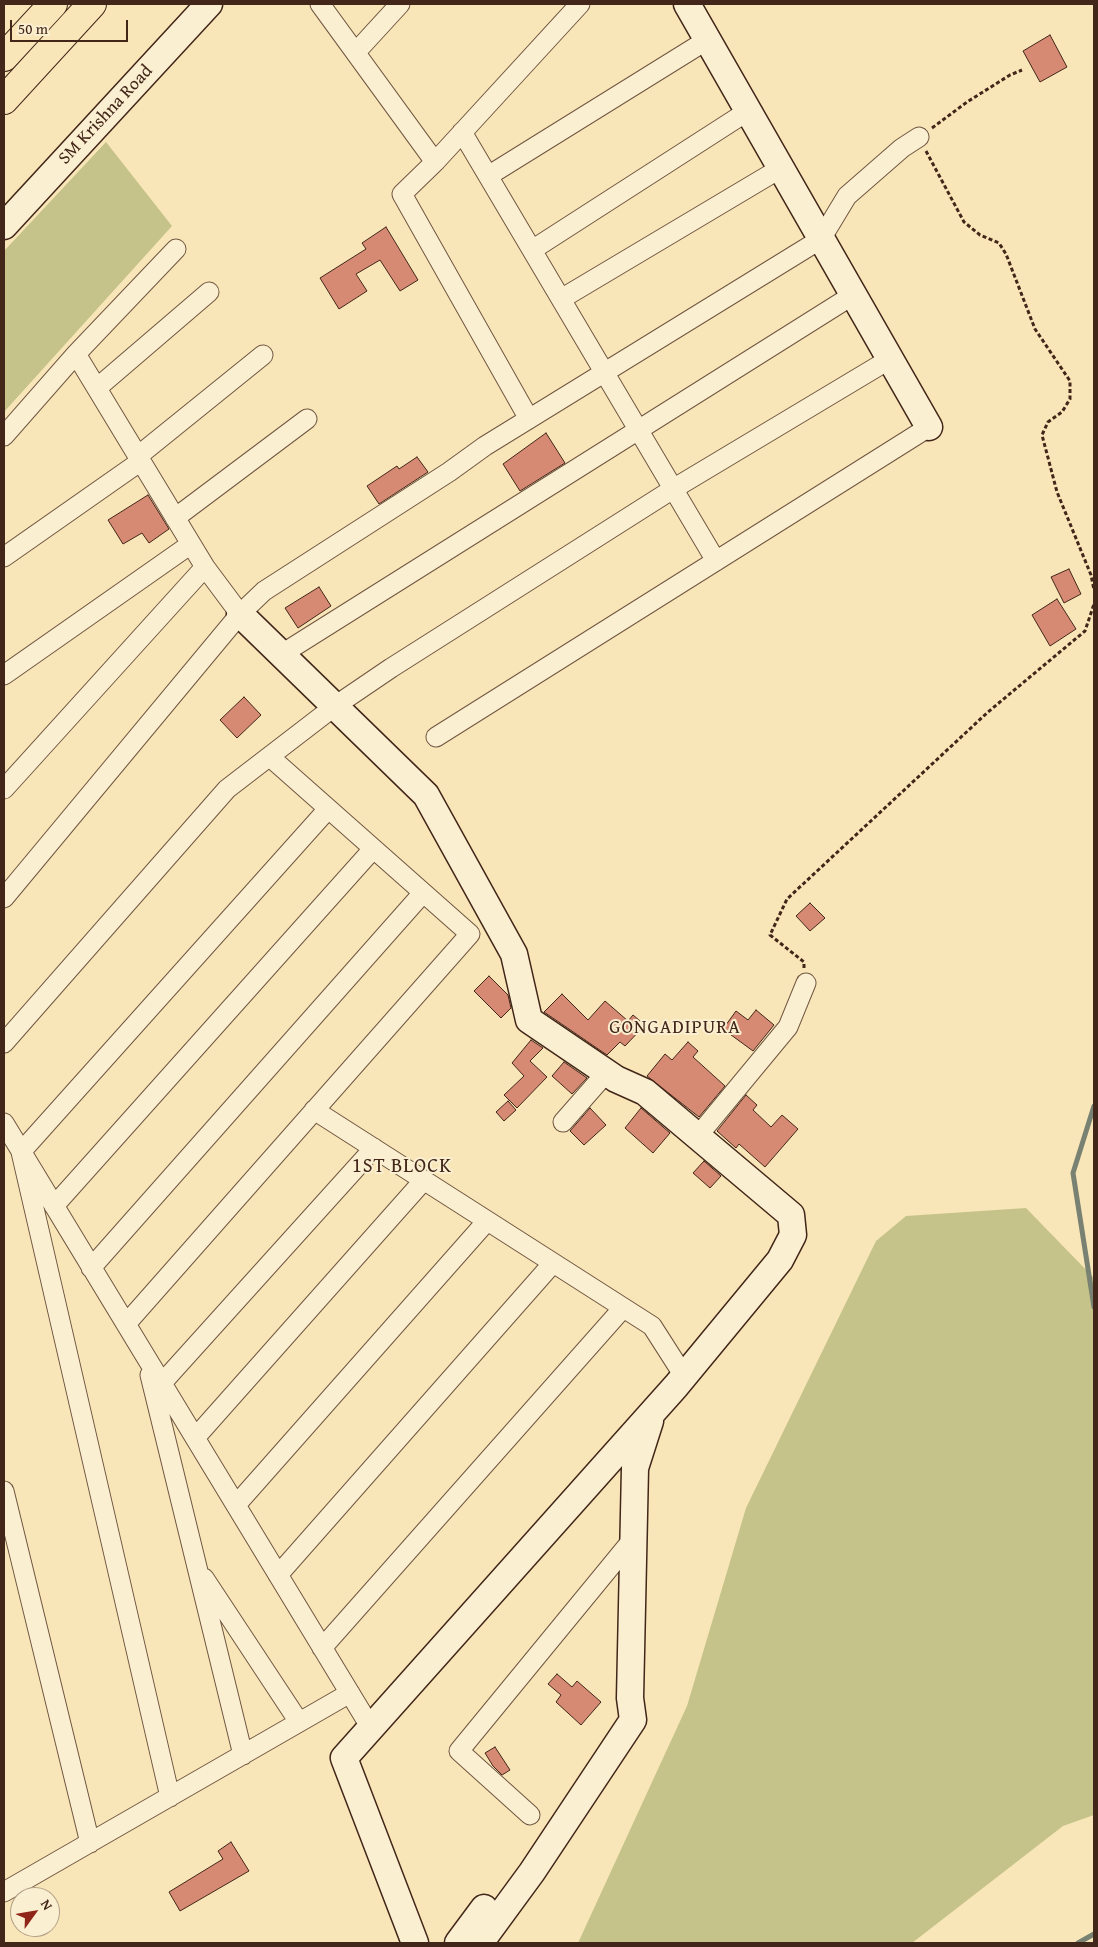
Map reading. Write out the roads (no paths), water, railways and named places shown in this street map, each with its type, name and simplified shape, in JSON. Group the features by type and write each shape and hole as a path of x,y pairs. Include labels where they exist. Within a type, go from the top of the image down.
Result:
{"highway":[{"path":"4,57 53,4"},
{"path":"4,100 92,4"}],"street":[{"name":"SM Krishna Road","path":"4,226 209,4"},
{"path":"320,4 434,162"},
{"path":"356,52 400,4"},
{"path":"529,419 402,194 580,4"},
{"path":"436,737 929,427 686,4"},
{"path":"488,176 707,40"},
{"path":"532,250 748,111"},
{"path":"462,132 716,561"},
{"path":"4,898 240,614 264,591 529,419 821,239 847,196 902,148 919,138"},
{"path":"561,299 781,168"},
{"path":"4,436 76,354 176,248"},
{"path":"97,388 209,292"},
{"path":"282,654 853,295"},
{"path":"76,354 205,567 240,614 426,795 514,954 529,1020 606,1073 645,1092 791,1215 793,1235 780,1260 654,1411 344,1758 415,1943"},
{"path":"4,557 139,458 263,355"},
{"path":"4,1043 227,789 335,706 673,489 890,359"},
{"path":"175,518 307,418"},
{"path":"4,675 191,544"},
{"path":"4,789 205,567"},
{"path":"126,1324 470,934 422,894 270,757"},
{"path":"21,1152 328,810"},
{"path":"54,1206 373,850"},
{"path":"91,1268 422,894"},
{"path":"697,1137 788,1027 806,983"},
{"path":"562,1122 606,1073"},
{"path":"314,1110 652,1326 684,1376"},
{"path":"4,1123 371,1728"},
{"path":"162,1384 374,1148"},
{"path":"21,1152 170,1797"},
{"path":"195,1438 424,1180"},
{"path":"236,1505 488,1221"},
{"path":"278,1574 554,1263"},
{"path":"322,1648 623,1308"},
{"path":"146,1358 243,1754"},
{"path":"480,1943 532,1872 633,1720 630,1698 635,1468 654,1411"},
{"path":"4,1491 90,1843"},
{"path":"530,1815 459,1751 633,1539"},
{"path":"197,1566 299,1722"},
{"path":"4,1892 350,1693"},
{"path":"458,1943 518,1862 617,1713 630,1698"}],"waterway":[{"path":"1094,1106 1073,1173 1094,1307"},
{"path":"1078,1943 1094,1934"}],"district":[{"name":"GONGADIPURA","path":"675,1028"},
{"name":"1ST BLOCK","path":"402,1167"}]}
